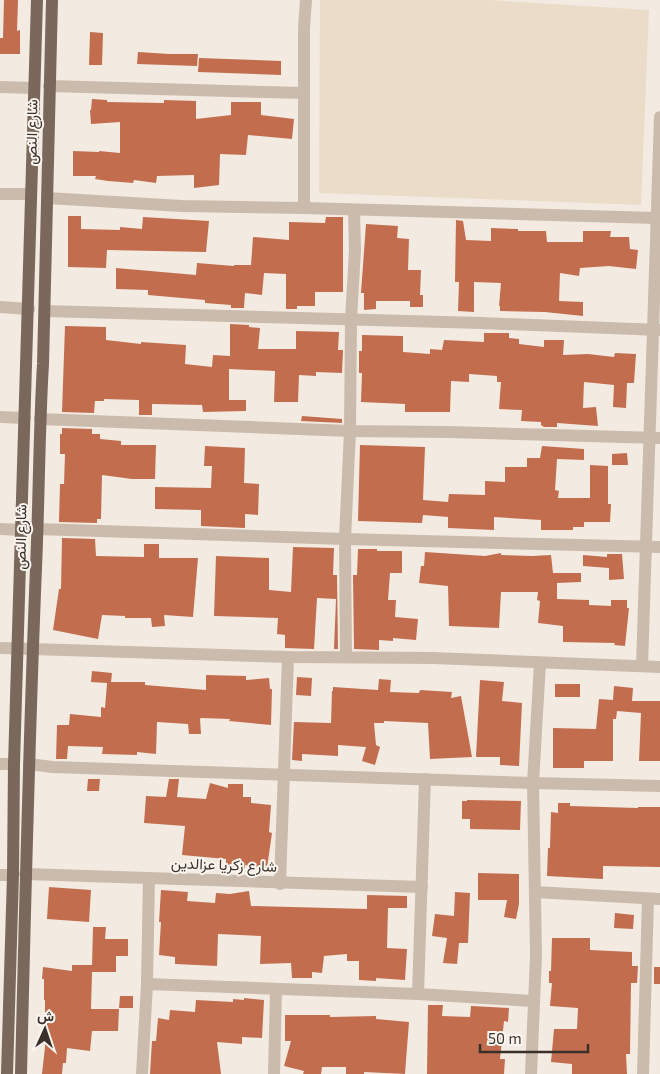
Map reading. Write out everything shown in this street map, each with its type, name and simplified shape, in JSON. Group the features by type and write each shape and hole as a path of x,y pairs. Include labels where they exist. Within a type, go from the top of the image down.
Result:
{"main road":[{"name":"شارع النص","path":"21,1074 19,874 14,764 37,0"},
{"name":"شارع النص","path":"7,1074 19,874 28,764 45,311 52,0"}],"street":[{"path":"304,208 304,28 306,0"},
{"path":"49,86 304,93"},
{"path":"0,87 34,88"},
{"path":"642,666 647,547 655,438 657,330 656,218 660,117"},
{"path":"0,194 31,194"},
{"path":"47,198 182,206 656,218"},
{"path":"346,657 345,540 350,431 351,319 355,250 354,210"},
{"path":"0,307 29,309"},
{"path":"45,311 657,330"},
{"path":"0,417 25,418"},
{"path":"40,418 350,431 655,438"},
{"path":"0,529 22,530"},
{"path":"37,529 345,540 660,547"},
{"path":"0,648 69,652 433,658 660,667"},
{"path":"280,884 288,657"},
{"path":"531,1074 536,955 533,783 540,663"},
{"path":"0,764 14,764"},
{"path":"28,764 52,767 660,786"},
{"path":"418,994 425,779"},
{"name":"شارع زكريا عزالدين","path":"0,875 75,874 280,884 422,887"},
{"path":"142,1074 147,984 149,878"},
{"path":"535,892 654,899 643,1074"},
{"path":"147,984 418,994 534,1001"},
{"path":"274,1074 276,989"}],"shaded area":[{"path":"320,0 490,0 649,10 641,205 319,193"}],"building":[{"path":"4,0 18,0 17,31 20,30 20,54 0,54 0,38 3,38"},
{"path":"90,32 103,33 102,65 89,65"},
{"path":"138,52 198,54 197,66 137,64"},
{"path":"199,58 281,61 281,75 198,72"},
{"path":"92,99 107,100 107,102 164,103 164,100 196,101 196,119 231,115 231,102 261,102 261,115 294,119 292,139 248,135 246,155 220,154 219,185 194,188 194,175 157,176 156,183 134,180 133,183 108,181 95,179 96,176 73,176 73,151 120,153 120,122 91,124 90,110"},
{"path":"68,216 81,216 81,229 120,230 120,227 142,229 143,217 209,221 206,252 107,250 106,268 68,267"},
{"path":"326,217 343,217 343,292 315,292 315,306 297,306 297,309 286,309 286,274 264,273 262,295 245,293 244,308 231,308 231,305 205,303 205,300 148,295 148,290 116,289 116,268 196,275 197,263 234,266 251,265 253,237 289,240 289,222 325,223"},
{"path":"456,220 463,221 466,240 491,241 491,228 518,229 518,231 546,231 547,242 583,242 583,231 611,231 610,237 629,237 630,249 638,250 636,269 609,266 580,268 579,276 560,273 559,301 583,302 583,316 545,312 500,311 501,283 474,282 474,312 458,311 459,282 455,282"},
{"path":"366,224 398,226 397,238 409,239 408,270 421,270 420,295 423,295 423,307 410,307 410,301 376,301 376,309 364,310 364,293 361,293"},
{"path":"230,324 249,325 249,327 260,328 258,349 296,349 296,331 339,332 338,350 343,350 342,373 316,372 316,376 299,375 298,402 274,402 275,371 229,369 229,400 246,400 246,411 203,412 202,405 152,404 152,415 139,415 139,400 104,399 104,401 95,401 94,413 62,412 65,326 106,327 106,340 141,344 141,342 186,345 185,364 212,367 213,355 230,356"},
{"path":"484,333 509,333 509,338 519,339 519,344 544,347 544,340 564,340 563,355 588,354 614,357 615,353 636,354 634,383 627,383 626,408 613,407 614,385 584,382 583,408 596,407 598,426 557,423 557,427 544,427 541,425 541,422 521,421 522,410 499,409 501,382 497,382 497,376 469,374 469,382 451,381 450,412 405,412 405,404 361,402 362,373 359,373 359,351 362,351 362,335 403,336 403,352 430,354 430,349 442,350 444,340 484,342"},
{"path":"302,416 342,419 342,423 301,421"},
{"path":"62,428 92,429 92,434 100,434 100,439 121,441 121,445 156,445 155,479 132,479 102,475 101,519 97,519 97,523 59,522 60,484 64,484 65,454 60,454 60,434 62,434"},
{"path":"360,445 425,447 423,500 448,502 449,494 485,495 485,481 505,482 505,467 527,467 527,458 540,458 542,446 584,449 584,460 557,459 555,490 559,491 558,498 590,498 590,465 608,466 608,504 611,504 610,522 584,522 584,527 573,527 573,530 541,530 541,520 494,517 494,530 448,528 448,517 423,515 422,523 358,521"},
{"path":"205,446 245,448 244,483 259,484 258,515 245,514 245,528 201,526 201,510 155,509 155,487 211,488 212,466 204,466"},
{"path":"627,453 628,465 612,465 612,454"},
{"path":"62,538 95,539 96,556 144,557 144,544 159,544 159,558 198,558 193,617 164,615 165,626 152,627 151,618 125,618 125,616 102,615 98,639 53,630 59,589 61,589"},
{"path":"293,547 334,548 333,575 337,575 338,649 334,649 336,599 317,598 314,649 285,648 285,635 277,634 278,618 214,616 216,556 269,558 269,590 291,592"},
{"path":"358,549 402,551 402,573 390,573 388,600 396,600 395,617 418,619 416,640 393,638 393,641 379,640 379,650 354,649 353,575 357,575"},
{"path":"425,552 485,556 501,553 501,555 551,555 553,573 581,573 581,582 557,583 557,599 589,600 589,605 611,606 611,600 627,600 627,608 629,608 625,646 614,645 615,643 563,642 563,626 538,623 540,601 537,600 538,592 501,592 499,628 449,626 448,586 419,583 421,566 424,566"},
{"path":"607,554 622,554 624,579 609,580 609,568 583,566 583,555 607,557"},
{"path":"92,671 112,673 111,682 145,682 145,685 206,690 206,675 246,676 246,680 269,678 270,689 272,689 271,725 229,721 230,719 201,718 201,734 189,734 188,724 157,722 156,754 137,752 137,755 102,754 103,747 68,746 67,759 56,759 57,725 69,725 70,714 101,717 101,707 105,708 107,683 91,682"},
{"path":"297,677 312,678 311,696 296,695"},
{"path":"379,679 391,680 390,692 419,693 420,690 452,692 451,698 461,696 472,757 430,759 428,723 384,721 384,723 374,723 376,745 380,747 375,765 362,761 366,747 338,745 338,756 302,754 302,761 292,760 294,722 331,723 333,687 378,690"},
{"path":"480,680 504,682 502,701 522,703 519,766 500,765 500,757 476,757"},
{"path":"555,684 580,684 580,697 555,697"},
{"path":"614,686 633,688 632,701 660,701 660,761 639,761 641,713 617,711 616,719 613,719 613,761 584,761 584,768 553,768 553,728 596,729 599,699 613,700"},
{"path":"88,779 100,779 99,791 87,791"},
{"path":"169,779 179,779 177,797 206,799 210,783 228,788 228,784 243,784 243,797 251,797 251,803 271,805 269,832 272,833 267,868 245,865 245,868 226,868 226,859 182,855 185,826 144,823 146,796 166,797"},
{"path":"462,801 521,801 520,830 470,829 470,819 462,819"},
{"path":"558,803 570,803 570,806 660,807 660,867 603,866 603,879 547,876 551,812 558,813"},
{"path":"478,873 519,874 519,904 516,919 504,917 507,900 478,900"},
{"path":"49,887 91,890 89,922 47,919"},
{"path":"161,890 188,892 187,901 215,903 216,893 230,894 249,891 251,906 367,909 367,895 407,896 407,908 388,908 387,948 407,949 405,980 376,978 376,981 359,980 359,961 347,961 347,954 324,956 322,973 312,972 312,978 292,978 291,963 260,964 261,936 218,934 217,966 175,964 175,957 159,955"},
{"path":"455,892 470,893 468,943 459,943 457,964 443,963 447,938 432,936 435,914 454,916"},
{"path":"615,913 634,915 633,929 614,928"},
{"path":"93,927 106,927 105,939 128,939 128,956 116,956 116,972 92,972 91,1009 119,1009 118,1031 92,1031 90,1051 67,1048 66,1063 63,1063 62,1074 42,1074 45,1047 43,967 72,971 72,965 92,965"},
{"path":"552,938 590,938 590,950 632,952 632,966 638,966 637,983 631,983 630,1054 626,1054 627,1074 572,1074 572,1064 551,1062 554,1029 577,1029 578,1008 550,1006 552,983 549,983 549,971 551,971"},
{"path":"654,967 660,967 660,984 654,984"},
{"path":"120,996 133,996 133,1008 119,1008"},
{"path":"244,998 264,1000 262,1038 242,1037 242,1044 217,1042 221,1074 150,1074 152,1041 156,1041 158,1018 169,1020 170,1010 195,1012 196,1000 233,1002 233,999 244,1000"},
{"path":"428,1005 443,1005 442,1016 470,1017 471,1006 509,1008 508,1022 504,1021 500,1059 505,1059 504,1074 427,1074"},
{"path":"285,1015 330,1015 330,1017 376,1016 376,1019 409,1022 405,1074 364,1072 364,1074 346,1074 346,1067 322,1067 321,1074 303,1074 304,1071 284,1066 291,1041 285,1041"}]}
